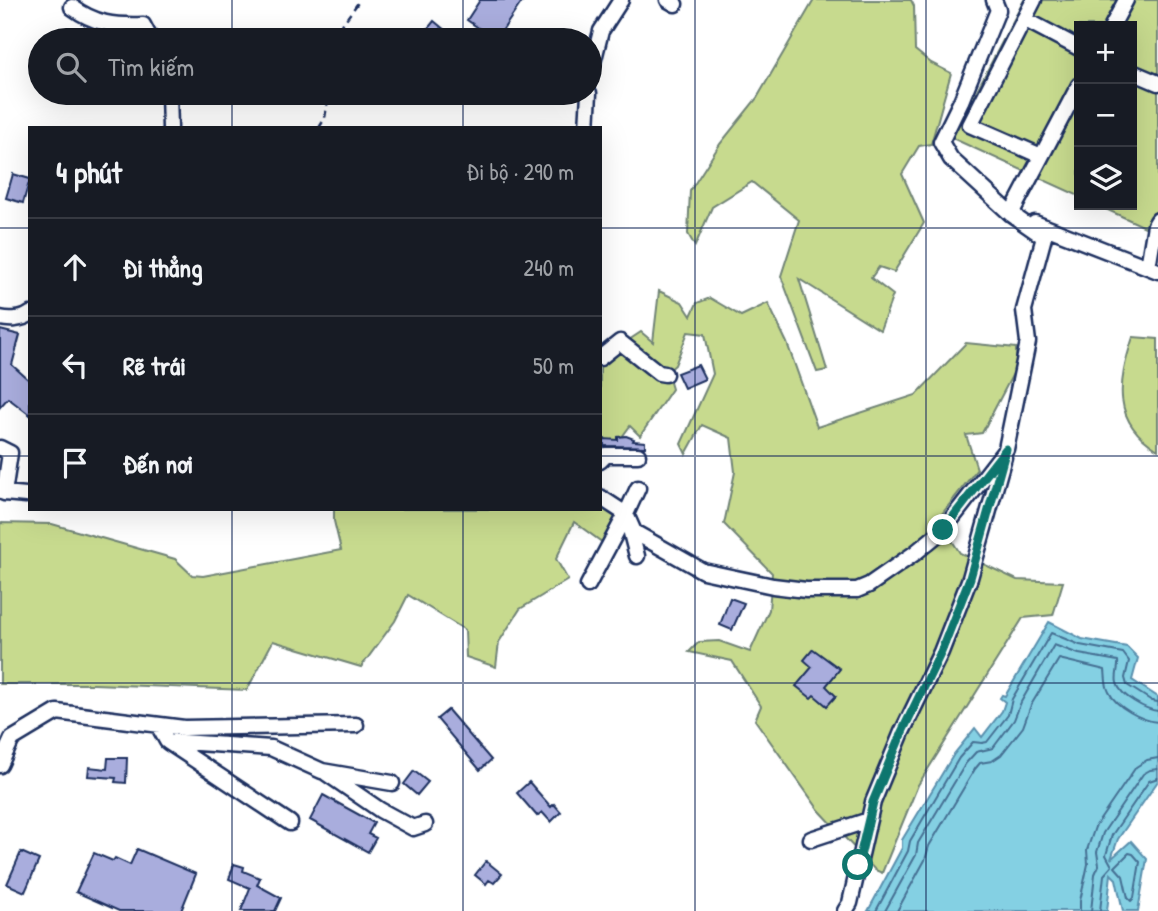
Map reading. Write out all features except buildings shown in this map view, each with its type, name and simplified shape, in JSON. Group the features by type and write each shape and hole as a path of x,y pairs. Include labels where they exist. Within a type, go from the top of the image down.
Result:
{"street":[{"path":"602,29 621,0"},
{"path":"845,911 850,902 873,802 902,732 941,652 970,578 1006,449 1028,342 1024,310 1044,237 1011,214 951,159 941,142 961,101 998,10 994,0"},
{"path":"1034,0 970,125 1041,156"},
{"path":"1115,21 1126,0"},
{"path":"72,7 89,19 117,25 143,25 145,28"},
{"path":"1024,19 1074,45"},
{"path":"1137,74 1158,83"},
{"path":"1011,214 1074,94"},
{"path":"169,105 170,126"},
{"path":"587,126 588,105"},
{"path":"1011,214 1153,269 1155,225 1158,220"},
{"path":"0,318 6,320 28,316"},
{"path":"602,356 620,342 659,373 665,374"},
{"path":"0,448 10,453 2,498 26,495"},
{"path":"602,499 626,514 634,532 703,571 773,586 806,590 857,590 883,577 943,530 1006,449"},
{"path":"602,459 606,455 638,454"},
{"path":"588,585 638,488"},
{"path":"626,514 637,556"},
{"path":"0,765 12,739 57,712 184,728 356,725"},
{"path":"158,725 167,741 290,823"},
{"path":"167,741 271,748 322,771 348,790 413,828 425,824"},
{"path":"322,771 391,783"},
{"path":"811,839 869,820"}],"path":[{"path":"340,28 360,0"},
{"path":"319,126 325,118 327,105"}],"green space":[{"path":"814,0 911,0 914,6 915,50 931,63 951,73 931,144 919,146 902,174 924,223 894,272 879,267 871,278 893,295 880,330 799,279 827,370 817,372 781,276 799,220 752,182 712,207 695,246 688,234 690,191 720,144 757,98"},
{"path":"1024,0 1158,0 1158,233 1108,210 1137,210 1137,21 1074,21 1074,194 952,138"},
{"path":"659,291 682,302 691,316 697,303 710,298 741,316 768,303 787,343 817,427 916,395 966,343 1016,348 1016,368 982,433 966,435 977,469 938,519 960,553 1017,580 1063,582 1053,615 1023,618 918,785 882,873 875,870 819,810 755,720 761,706 732,661 689,652 699,642 719,641 750,652 769,610 772,573 724,524 735,472 731,438 702,425 686,454 681,444 713,374 705,334 688,332 675,365 667,372 672,389 640,436 630,426 602,467 602,358 641,332 653,342"},
{"path":"1133,337 1158,339 1158,450 1132,427 1125,414 1122,385"},
{"path":"602,499 626,515 606,545 574,522 556,559 568,580 520,609 499,642 496,667 466,657 465,630 408,595 395,621 361,667 273,641 247,690 94,684 0,684 0,523 52,524 175,559 192,575 203,576 341,550 334,511 602,511"}],"water":[{"path":"1049,622 1082,639 1127,647 1138,658 1132,680 1158,697 1158,781 1118,839 1111,859 1131,841 1147,859 1138,911 1123,911 1116,879 1111,874 1107,911 868,911 902,848 902,840 954,754 975,728 982,737 1002,711 1005,702 1000,698 1005,696"}],"route":[{"path":"858,865 873,802 902,732 941,652 970,578 1006,449 943,530"}]}
